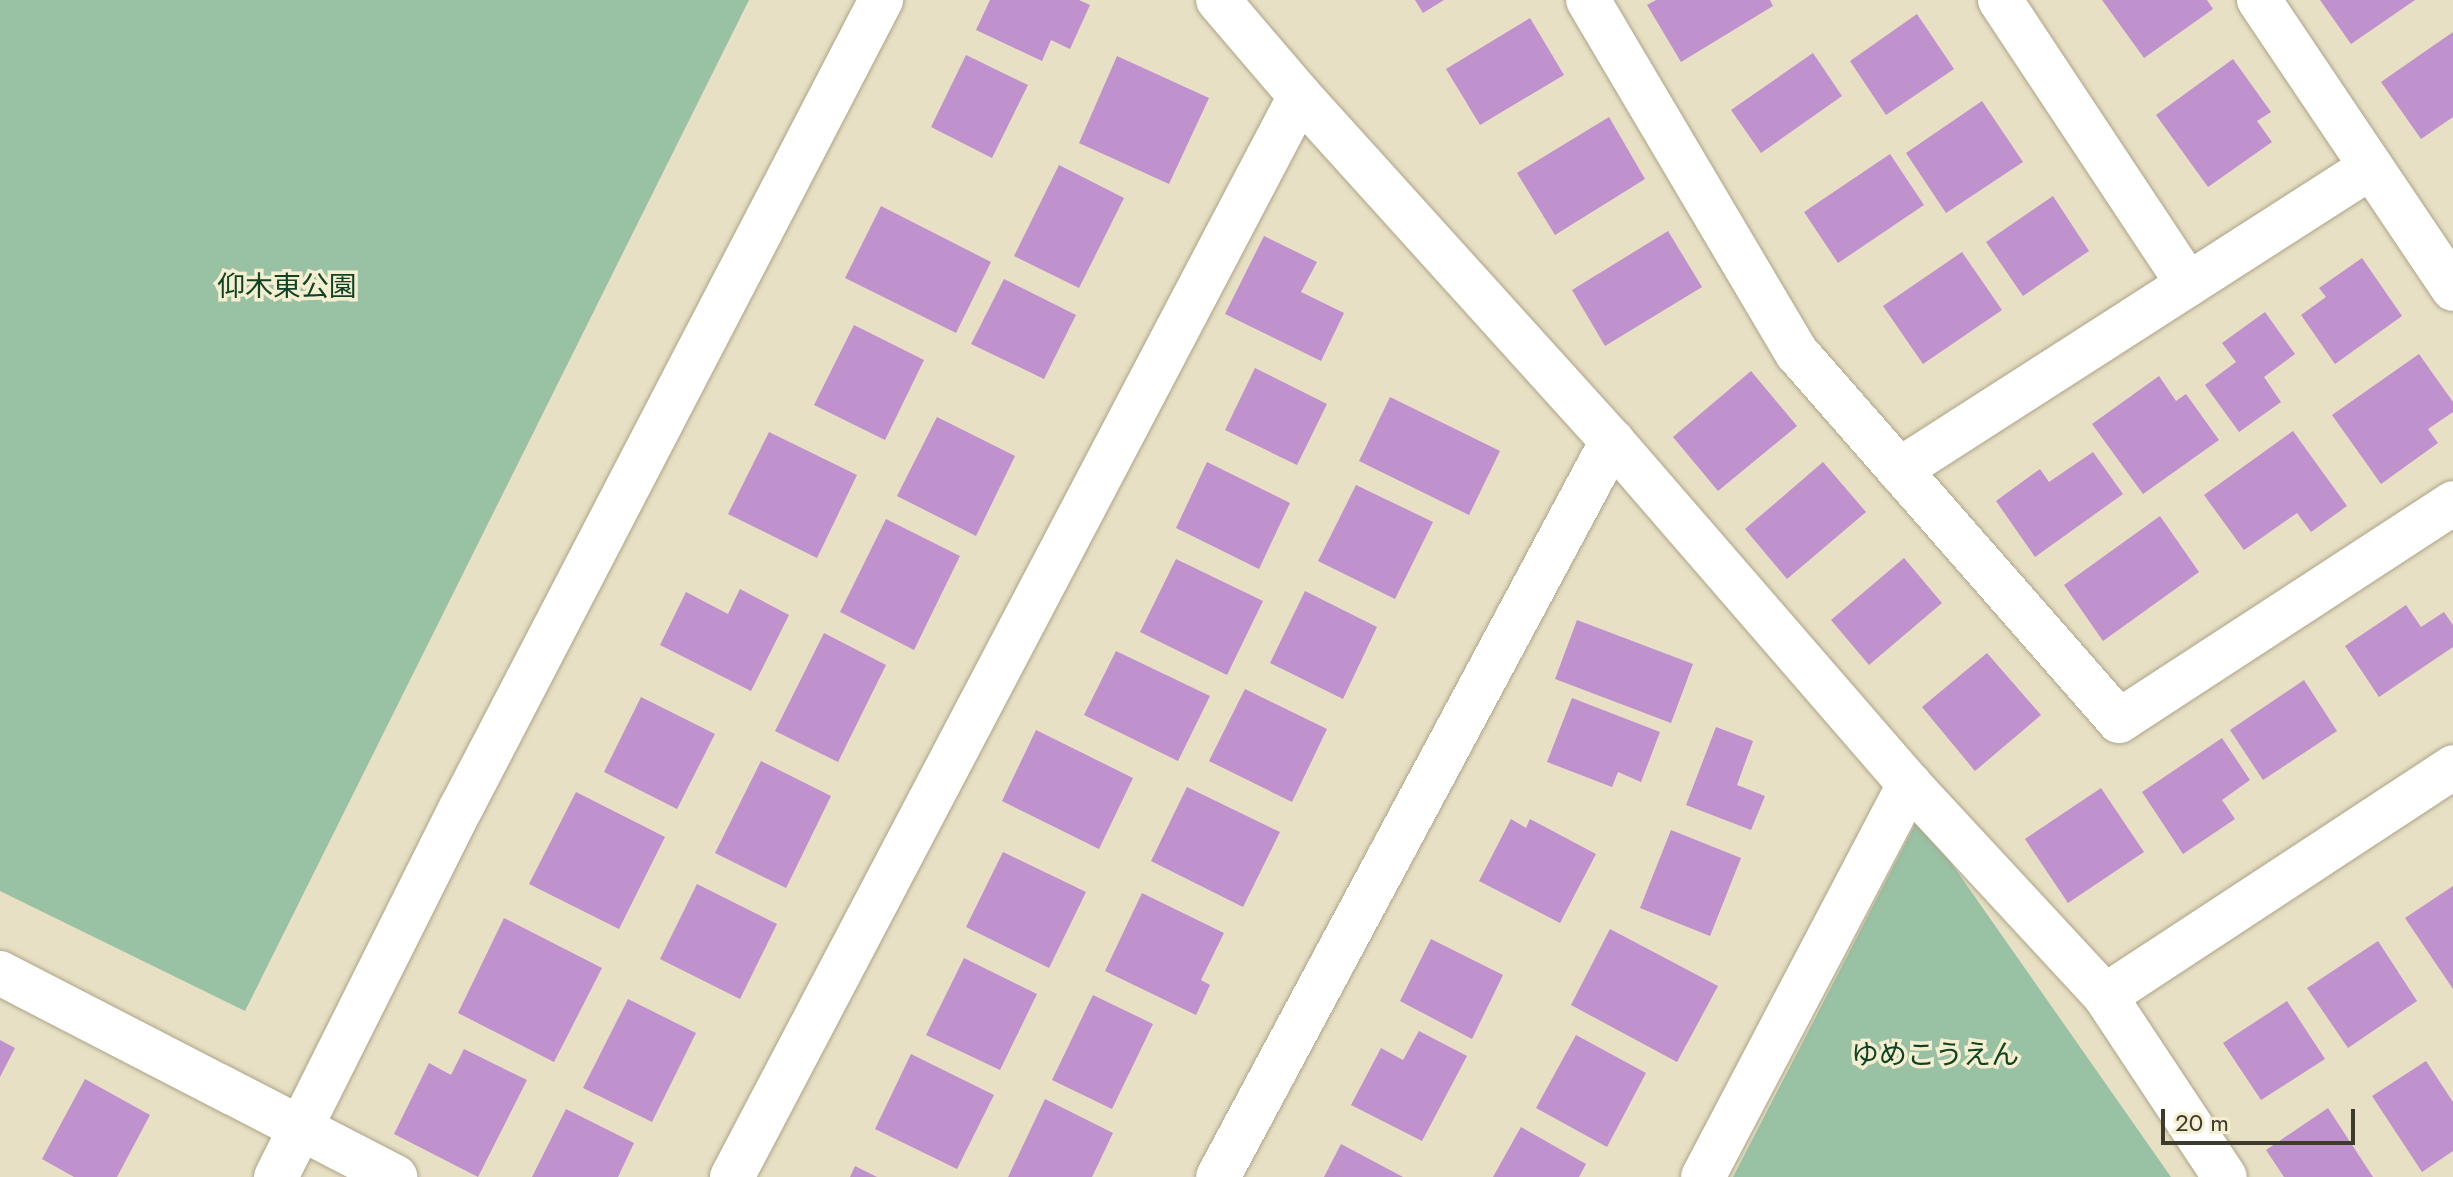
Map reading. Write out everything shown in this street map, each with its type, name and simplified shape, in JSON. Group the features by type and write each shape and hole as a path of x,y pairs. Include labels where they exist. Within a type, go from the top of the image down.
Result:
{"street":[{"path":"276,1177 461,808 881,0"},
{"path":"1218,0 1300,96 1612,441 1909,784 2105,996 2225,1177"},
{"path":"1588,0 1797,353 2119,721 2453,503"},
{"path":"2000,0 2188,284"},
{"path":"2259,0 2453,289"},
{"path":"732,1177 1300,96"},
{"path":"1899,470 2371,167"},
{"path":"1218,1177 1612,441"},
{"path":"2105,996 2453,767"},
{"path":"1703,1177 1909,784"},
{"path":"0,973 396,1177"}],"green space":[{"name":"仰木東公園","path":"0,0 749,0 245,1011 0,891"},
{"name":"ゆめこうえん","path":"1919,817 2171,1177 1733,1177"}],"building":[{"path":"990,0 1079,0 1090,5 1070,49 1051,40 1042,61 976,30"},
{"path":"1415,0 1444,0 1423,13"},
{"path":"1656,0 1770,0 1773,6 1681,62 1647,5"},
{"path":"2102,0 2207,0 2213,9 2144,58"},
{"path":"2320,0 2415,0 2351,44"},
{"path":"1917,14 1954,69 1886,115 1850,61"},
{"path":"1530,18 1564,75 1480,125 1446,69"},
{"path":"2453,32 2453,117 2421,139 2381,82"},
{"path":"1813,53 1842,96 1761,153 1731,110"},
{"path":"966,55 1028,85 992,158 931,127"},
{"path":"1117,56 1209,98 1169,184 1079,143"},
{"path":"2233,59 2271,112 2257,121 2272,142 2208,187 2156,115"},
{"path":"1982,101 2023,162 1946,213 1906,153"},
{"path":"1609,117 1645,179 1555,235 1517,173"},
{"path":"1890,154 1924,205 1838,263 1804,212"},
{"path":"1059,165 1124,198 1079,288 1014,256"},
{"path":"2053,196 2089,251 2023,296 1986,242"},
{"path":"881,206 991,262 956,333 845,278"},
{"path":"1668,231 1702,287 1605,346 1572,290"},
{"path":"1264,236 1317,262 1301,292 1344,313 1321,361 1225,314"},
{"path":"1962,252 2002,310 1923,364 1883,306"},
{"path":"2362,258 2402,316 2335,364 2301,315 2326,297 2319,288"},
{"path":"1004,279 1076,315 1044,379 971,344"},
{"path":"2265,312 2295,354 2264,377 2281,402 2239,432 2205,385 2236,362 2222,343"},
{"path":"854,325 924,360 885,440 814,405"},
{"path":"2419,354 2453,402 2453,412 2428,429 2438,443 2381,484 2332,415"},
{"path":"1255,368 1327,404 1297,465 1225,430"},
{"path":"1751,371 1797,426 1718,491 1673,437"},
{"path":"2159,376 2176,401 2186,394 2219,440 2143,494 2092,424"},
{"path":"1390,397 1500,451 1469,515 1359,461"},
{"path":"937,417 1015,456 976,536 897,496"},
{"path":"2293,431 2347,506 2311,532 2297,513 2244,550 2204,495"},
{"path":"769,432 857,475 817,558 728,514"},
{"path":"2093,452 2123,494 2035,557 1996,501 2040,469 2049,482"},
{"path":"1207,462 1290,503 1259,569 1176,528"},
{"path":"1823,462 1866,512 1787,579 1745,529"},
{"path":"1356,485 1433,522 1395,599 1318,561"},
{"path":"2160,516 2199,572 2103,641 2064,585"},
{"path":"886,519 960,556 914,650 840,612"},
{"path":"1904,558 1942,603 1869,665 1831,620"},
{"path":"1176,559 1263,601 1227,675 1140,632"},
{"path":"740,589 789,615 751,691 660,645 686,592 728,614"},
{"path":"1305,591 1377,627 1343,699 1270,663"},
{"path":"2406,605 2421,627 2444,612 2453,625 2453,647 2379,697 2345,646"},
{"path":"1577,620 1693,664 1671,723 1555,679"},
{"path":"824,633 886,665 838,762 775,731"},
{"path":"1116,651 1210,696 1178,761 1084,715"},
{"path":"1987,653 2041,715 1975,771 1922,707"},
{"path":"2304,680 2337,731 2263,780 2230,730"},
{"path":"1245,689 1327,729 1292,802 1209,761"},
{"path":"641,697 715,734 677,809 604,772"},
{"path":"1572,698 1660,732 1641,782 1618,772 1612,787 1547,762"},
{"path":"1716,727 1753,741 1737,785 1765,796 1751,830 1686,805"},
{"path":"1036,730 1133,778 1099,849 1002,801"},
{"path":"2222,738 2250,780 2222,800 2235,819 2183,854 2142,792"},
{"path":"761,761 831,796 786,888 715,853"},
{"path":"1187,787 1280,832 1243,907 1151,861"},
{"path":"2101,788 2144,852 2068,903 2025,839"},
{"path":"576,792 665,837 619,929 529,884"},
{"path":"1511,819 1526,828 1530,819 1596,854 1560,923 1479,881"},
{"path":"1671,830 1741,858 1710,936 1640,908"},
{"path":"1003,852 1086,892 1049,968 966,927"},
{"path":"697,884 777,924 740,999 660,959"},
{"path":"2453,886 2453,989 2405,918"},
{"path":"1142,893 1224,933 1201,980 1210,985 1196,1015 1105,971"},
{"path":"504,918 602,968 554,1062 458,1013"},
{"path":"1610,929 1718,986 1677,1062 1571,1005"},
{"path":"1431,939 1503,975 1472,1039 1400,1001"},
{"path":"2378,941 2417,1001 2348,1048 2307,988"},
{"path":"964,958 1037,994 1000,1070 926,1035"},
{"path":"1093,995 1153,1024 1112,1109 1052,1080"},
{"path":"628,999 696,1033 652,1122 583,1088"},
{"path":"2287,1001 2325,1059 2261,1100 2223,1043"},
{"path":"1419,1031 1467,1056 1422,1141 1351,1105 1381,1048 1403,1060"},
{"path":"1576,1035 1646,1073 1607,1147 1536,1108"},
{"path":"0,1040 15,1048 0,1077"},
{"path":"464,1049 527,1080 478,1177 394,1134 429,1063 451,1075"},
{"path":"911,1054 994,1095 957,1169 875,1129"},
{"path":"2426,1061 2453,1102 2453,1151 2422,1172 2372,1096"},
{"path":"85,1079 150,1115 117,1177 74,1177 42,1159"},
{"path":"1045,1099 1113,1133 1092,1177 1008,1177"},
{"path":"2328,1108 2373,1177 2284,1177 2266,1150"},
{"path":"566,1109 634,1143 618,1177 532,1177"},
{"path":"1521,1127 1586,1164 1579,1177 1493,1177"},
{"path":"1341,1144 1403,1177 1324,1177"},
{"path":"855,1166 877,1177 850,1177"}]}
